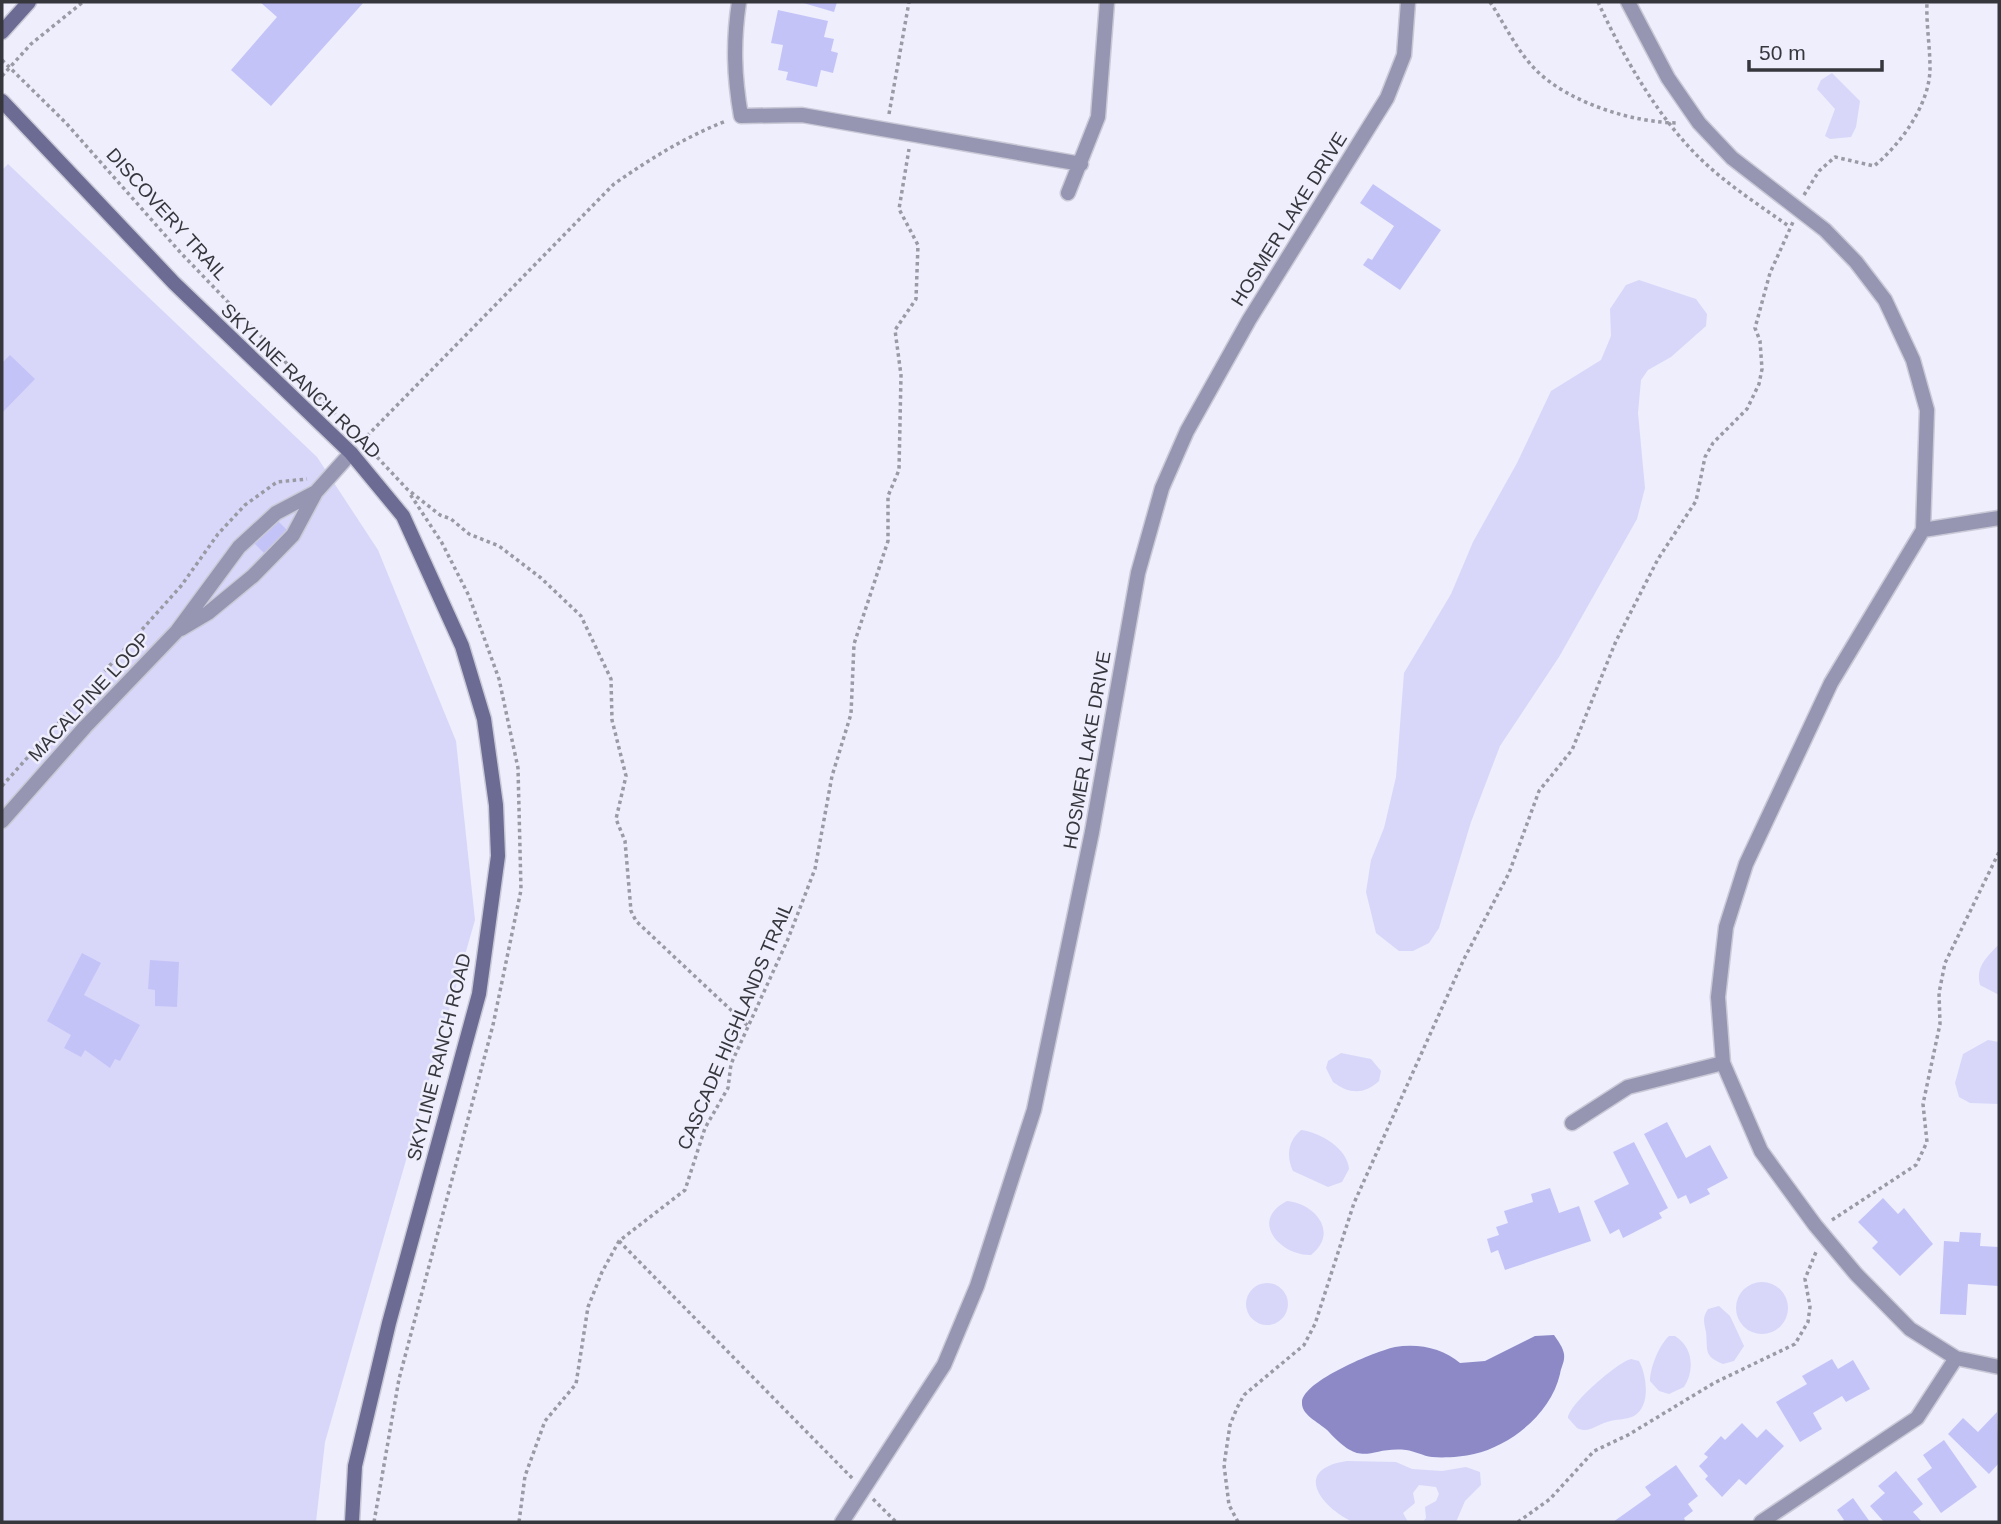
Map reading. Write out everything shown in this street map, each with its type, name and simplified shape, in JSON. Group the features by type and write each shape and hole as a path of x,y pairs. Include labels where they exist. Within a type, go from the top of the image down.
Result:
{"street":[{"path":"2,32 29,2"},
{"path":"739,2 733,42 734,74 741,116 802,115 1081,164"},
{"path":"1069,193 1098,117 1107,2"},
{"name":"HOSMER LAKE DRIVE","path":"842,1522 944,1365 977,1286 1034,1110 1092,832 1138,573 1162,488 1187,431 1249,320 1387,99 1404,55 1408,2"},
{"path":"1628,2 1668,78 1699,123 1732,158 1797,211 1825,230 1856,262 1885,300 1913,360 1927,410 1923,530 1831,683 1745,864 1726,927 1718,997 1723,1063 1761,1151 1815,1225 1856,1273 1910,1329 1955,1358 1999,1367"},
{"name":"SKYLINE RANCH ROAD","path":"2,101 183,293 351,453 403,516 462,646 484,719 496,805 498,856 479,994 383,1349 355,1466 352,1522"},
{"path":"319,489 351,453"},
{"name":"MACALPINE LOOP","path":"177,631 208,613 253,576 293,535 319,489"},
{"name":"MACALPINE LOOP","path":"2,821 85,727 177,631 239,547 276,513 319,489"},
{"path":"1923,530 1999,518"},
{"path":"1572,1123 1628,1087 1723,1063"},
{"path":"1761,1522 1917,1418 1955,1358"}],"path":[{"path":"2,76 31,44 83,2"},
{"path":"886,130 909,2"},
{"path":"1490,2 1534,69 1569,97 1663,124 1699,123"},
{"path":"1238,1522 1229,1505 1224,1465 1237,1408 1244,1395 1304,1345 1315,1324 1354,1202 1464,959 1509,873 1539,791 1572,750 1616,641 1658,559 1696,501 1706,457 1713,443 1747,409 1759,384 1762,369 1760,341 1755,328 1770,273 1797,211 1819,171 1835,157 1874,166 1893,151 1907,128 1928,84 1927,2"},
{"name":"DISCOVERY TRAIL","path":"2,60 66,123 180,252 343,422"},
{"path":"351,453 614,184 694,133 741,116"},
{"name":"CASCADE HIGHLANDS TRAIL","path":"519,1522 525,1476 545,1421 576,1384 588,1307 619,1241 685,1190 705,1128 728,1088 731,1064 788,939 815,869 832,776 851,714 853,644 888,541 888,496 899,470 901,375 895,330 916,299 918,245 899,209 912,133"},
{"path":"353,431 407,489 470,534 499,546 541,578 581,616 611,679 612,720 626,776 616,818 625,841 631,911 636,921 748,1026"},
{"path":"2,786 181,586 218,534 245,505 277,482 303,477 319,489"},
{"path":"619,1241 896,1522"}],"shaded area":[{"path":"1832,73 1860,101 1856,127 1851,137 1830,139 1825,136 1835,109 1817,89 1821,80"},
{"path":"8,164 317,457 378,550 456,741 475,920 325,1442 316,1522 2,1522 2,170"},
{"path":"1639,280 1696,299 1707,314 1706,326 1671,357 1648,370 1641,380 1638,413 1645,488 1637,519 1559,657 1500,746 1471,822 1439,928 1429,943 1413,951 1399,951 1376,933 1366,892 1371,860 1384,828 1396,777 1404,673 1451,594 1473,542 1517,463 1551,391 1601,360 1611,336 1610,309 1626,285"},
{"path":"1999,944 1999,995 1980,985 1979,973 1983,963"},
{"path":"1988,1040 1999,1042 1999,1104 1970,1103 1959,1097 1955,1083 1963,1054"},
{"path":"1341,1053 1371,1059 1381,1071 1379,1081 1362,1091 1351,1091 1333,1082 1326,1068 1328,1061"},
{"path":"1301,1130 1324,1138 1344,1155 1349,1169 1342,1182 1328,1187 1293,1171 1289,1160 1290,1149 1293,1139"},
{"path":"1287,1201 1307,1208 1320,1221 1323,1238 1311,1255 1289,1250 1273,1236 1270,1218 1276,1209"},
{"path":"1762,1282 1772,1284 1780,1290 1786,1298 1786,1318 1780,1326 1772,1332 1762,1334 1752,1332 1744,1326 1738,1318 1736,1308 1738,1298 1744,1290 1752,1284"},
{"path":"1267,1283 1282,1289 1288,1304 1282,1319 1267,1325 1252,1319 1246,1304 1252,1289"},
{"path":"1719,1306 1730,1316 1744,1346 1734,1361 1723,1364 1709,1355 1704,1323 1708,1309"},
{"path":"1554,1335 1563,1349 1564,1360 1548,1402 1516,1435 1488,1450 1459,1457 1437,1457 1393,1450 1359,1453 1341,1444 1308,1415 1303,1407 1306,1394 1327,1376 1395,1347 1421,1346 1438,1350 1460,1363 1485,1361 1535,1336"},
{"path":"1669,1336 1675,1336 1686,1346 1691,1366 1684,1387 1669,1394 1659,1391 1650,1381 1656,1357"},
{"path":"1631,1359 1639,1361 1644,1375 1645,1398 1639,1411 1634,1416 1607,1422 1589,1430 1577,1428 1568,1418 1576,1403 1606,1375"},
{"path":"1347,1461 1396,1462 1412,1469 1442,1471 1466,1467 1480,1472 1481,1485 1465,1501 1456,1522 1423,1522 1426,1518 1425,1507 1436,1501 1439,1494 1436,1487 1419,1485 1413,1493 1415,1503 1403,1513 1408,1522 1353,1522 1330,1507 1322,1498 1316,1480 1320,1472 1330,1465"}],"building":[{"path":"260,2 364,2 271,106 231,70 277,17"},
{"path":"800,2 837,2 834,12"},
{"path":"778,10 828,21 824,37 834,39 831,51 838,53 833,73 821,70 817,87 786,80 788,72 778,70 783,45 771,43"},
{"path":"1373,184 1441,230 1400,290 1363,265 1368,258 1372,260 1394,226 1360,203"},
{"path":"10,355 35,379 2,413 2,363"},
{"path":"277,520 288,531 265,554 254,543"},
{"path":"82,953 101,963 84,995 140,1025 120,1061 115,1059 110,1068 85,1050 81,1057 64,1048 71,1035 47,1021"},
{"path":"150,960 179,962 177,1007 155,1006 155,990 148,989"},
{"path":"1667,1122 1686,1158 1710,1145 1728,1178 1707,1189 1710,1194 1690,1204 1686,1195 1678,1199 1644,1134"},
{"path":"1634,1142 1668,1208 1659,1213 1662,1218 1623,1238 1619,1229 1610,1234 1594,1201 1629,1184 1613,1152"},
{"path":"1550,1188 1559,1213 1579,1206 1591,1241 1505,1270 1498,1250 1491,1253 1487,1239 1499,1235 1496,1227 1508,1223 1504,1211 1533,1202 1531,1194"},
{"path":"1883,1198 1898,1214 1904,1208 1933,1244 1900,1276 1872,1248 1878,1242 1858,1222"},
{"path":"1960,1232 1981,1233 1980,1246 1999,1247 1999,1286 1968,1284 1966,1315 1940,1314 1944,1241 1959,1242"},
{"path":"1832,1359 1838,1369 1853,1360 1870,1389 1846,1402 1842,1396 1813,1413 1822,1429 1800,1442 1776,1402 1807,1384 1802,1376"},
{"path":"1997,1412 1999,1463 1989,1474 1948,1434 1963,1418 1978,1432"},
{"path":"1742,1423 1757,1438 1766,1429 1784,1446 1746,1485 1739,1479 1722,1497 1705,1479 1708,1476 1699,1466 1708,1457 1704,1454 1721,1436 1725,1440"},
{"path":"1944,1440 1977,1487 1941,1513 1917,1479 1932,1468 1923,1455"},
{"path":"1676,1465 1698,1496 1688,1504 1693,1511 1684,1518 1686,1522 1613,1522 1651,1495 1645,1487"},
{"path":"1896,1471 1923,1504 1913,1512 1922,1522 1884,1522 1870,1506 1885,1493 1878,1486"},
{"path":"1853,1498 1870,1522 1841,1522 1844,1520 1837,1510"}]}
